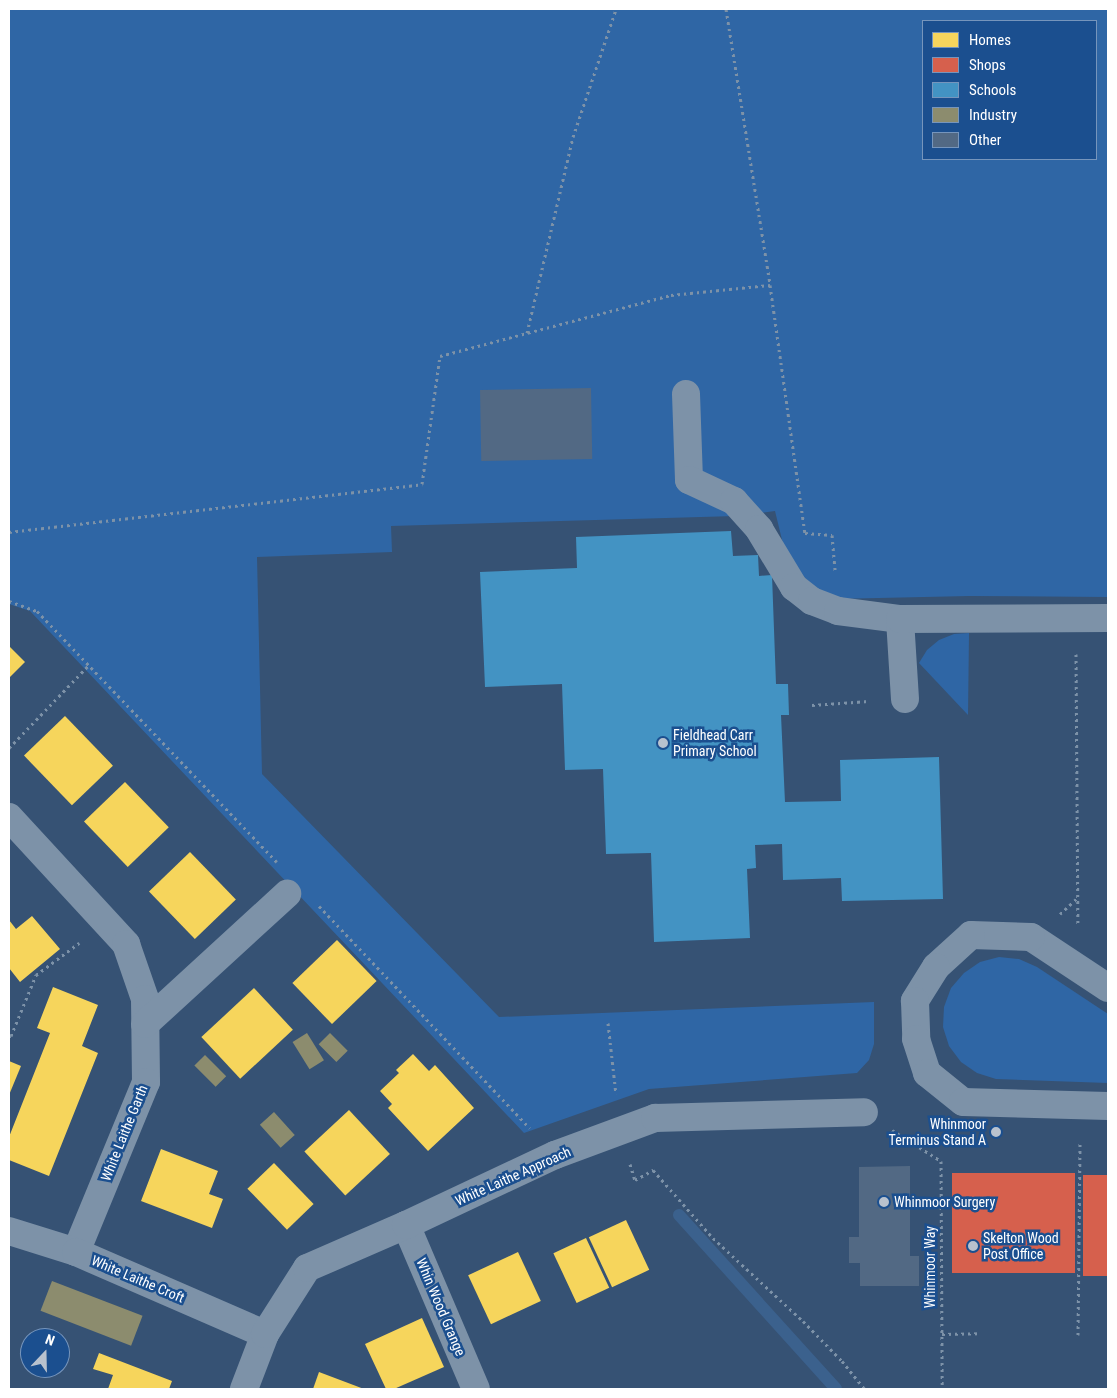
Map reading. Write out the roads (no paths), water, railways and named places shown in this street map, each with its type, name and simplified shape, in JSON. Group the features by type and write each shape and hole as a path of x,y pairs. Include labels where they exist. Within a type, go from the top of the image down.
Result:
{"street":[{"path":"686,394 689,480 734,502 759,529 794,588 812,601 838,611 900,619 1108,618"},
{"path":"900,619 905,699"},
{"name":"White Laithe Garth","path":"9,817 126,944 145,999 146,1082 76,1252"},
{"path":"146,1024 287,894"},
{"path":"1095,1106 963,1102 927,1073 916,1039 915,1001 936,967 971,935 1031,937 1108,988"},
{"name":"White Laithe Approach","path":"244,1389 265,1334 307,1268 406,1225 556,1155 655,1118 864,1112"},
{"name":"Whin Wood Grange","path":"406,1225 476,1389"},
{"name":"White Laithe Croft","path":"9,1230 76,1252 265,1334"}],"waterway":[{"path":"679,1215 836,1389"}],"place":[{"name":"Fieldhead Carr Primary School","path":"663,743"},
{"name":"Whinmoor Terminus Stand A","path":"996,1132"},
{"name":"Whinmoor Surgery","path":"884,1202"},
{"name":"Skelton Wood Post Office","path":"973,1246"}]}
